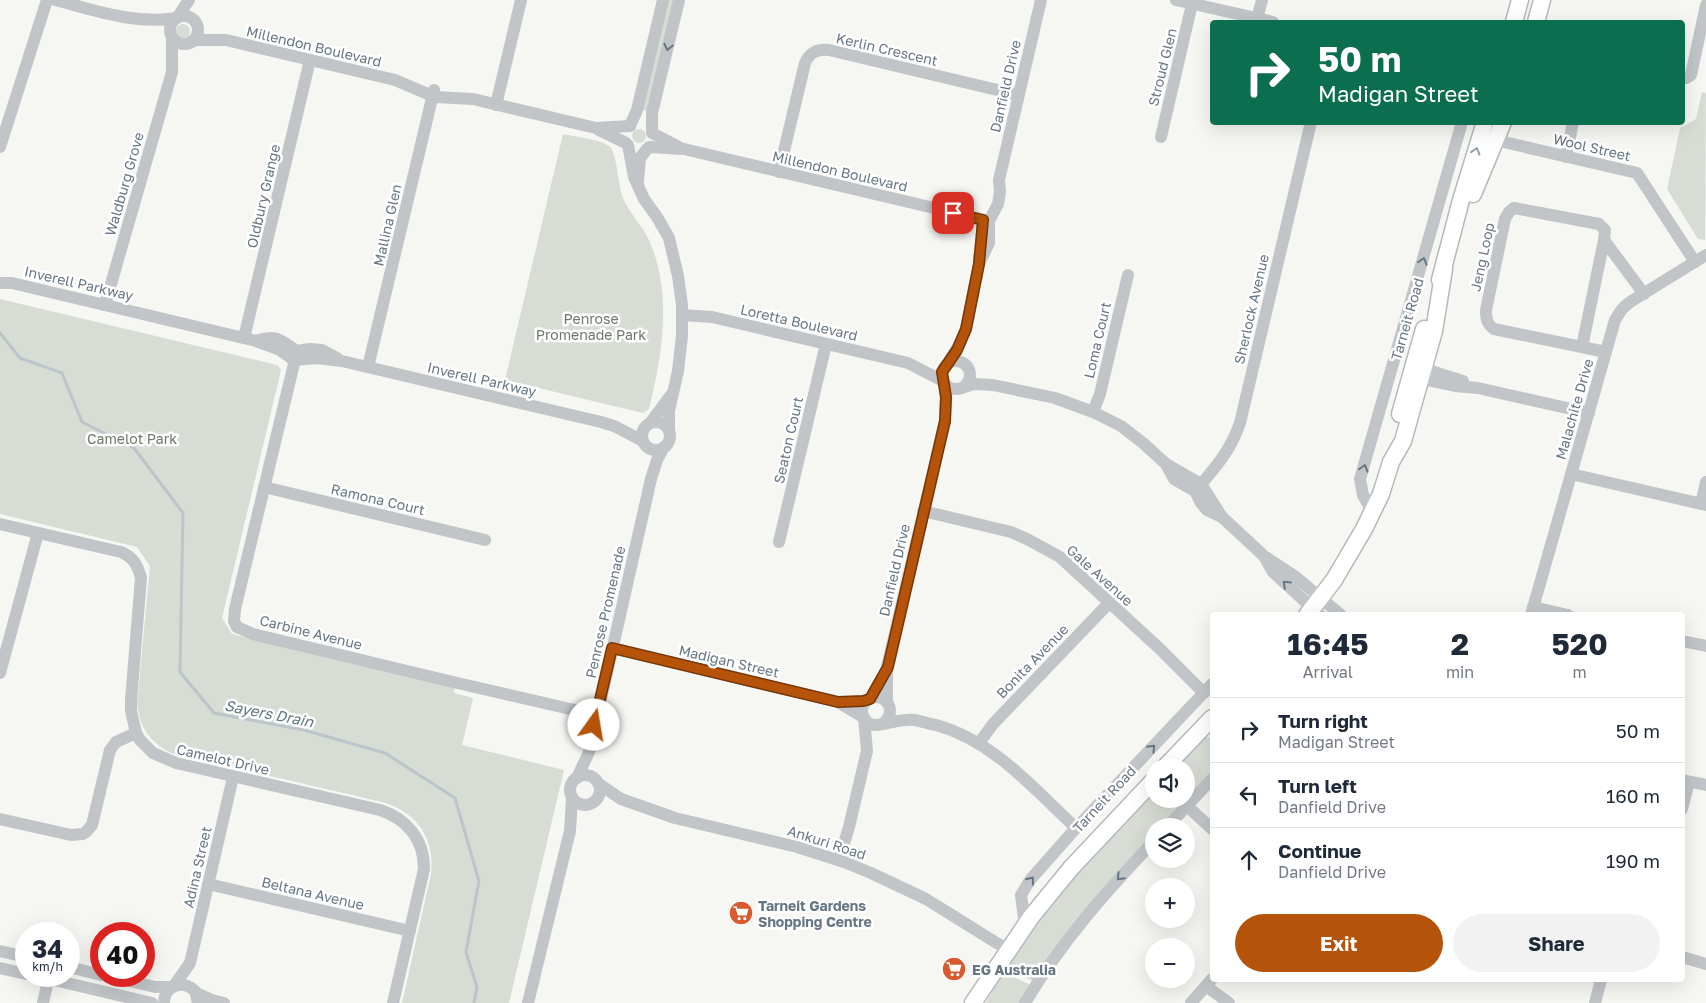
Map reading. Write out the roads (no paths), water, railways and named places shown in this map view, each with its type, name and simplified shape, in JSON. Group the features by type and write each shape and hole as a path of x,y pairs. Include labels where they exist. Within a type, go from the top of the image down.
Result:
{"main road":[{"path":"1515,20 1520,0"},
{"path":"1537,20 1542,0"},
{"name":"Tarneit Road","path":"1315,609 1373,513 1392,462 1391,443 1417,373 1432,303 1444,270 1461,200 1484,125"},
{"name":"Tarneit Road","path":"1449,249 1502,125"},
{"path":"1174,758 1210,720"},
{"name":"Tarneit Road","path":"973,1003 1025,926 1071,868 1145,790"}],"street":[{"path":"0,147 5,112 47,0"},
{"path":"56,0 138,20 163,20 187,16 194,21"},
{"path":"172,38 170,27 189,0"},
{"path":"138,20 180,44 191,42 198,32 194,21 194,0"},
{"path":"496,105 521,0"},
{"path":"663,0 637,110 626,132 631,169 644,199 669,238 678,276 682,315 680,357 669,411 670,441 661,449 653,450 644,443 643,430 672,394"},
{"path":"638,184 640,158 653,140 652,113 679,0"},
{"name":"Danfield Drive","path":"948,363 966,329 979,264 989,243 986,221 998,204 999,180 1041,0"},
{"path":"1258,19 1262,0"},
{"path":"1184,1 1263,20"},
{"name":"Stroud Glen","path":"1161,137 1184,1"},
{"path":"1685,78 1691,74 1706,5"},
{"name":"Millendon Boulevard","path":"194,21 226,40"},
{"name":"Waldburg Grove","path":"105,305 172,72 172,38"},
{"name":"Millendon Boulevard","path":"191,42 198,40 226,40 395,80 413,81 434,93 455,90 473,99 596,128 627,144"},
{"name":"Waldburg Grove","path":"172,72 191,42"},
{"name":"Kerlin Crescent","path":"779,172 805,63 808,56 816,50 829,50 1018,95"},
{"name":"Oldbury Grange","path":"250,339 310,60"},
{"name":"Mallina Glen","path":"368,367 434,93"},
{"path":"630,126 642,123 648,126 652,132"},
{"name":"Sherlock Avenue","path":"1198,488 1227,452 1240,423 1310,125"},
{"name":"Tarneit Road","path":"1373,513 1363,495 1360,480 1461,125"},
{"path":"1566,157 1573,125"},
{"name":"Millendon Boulevard","path":"596,128 630,126"},
{"name":"Millendon Boulevard","path":"652,132 684,149"},
{"name":"Wool Street","path":"1496,140 1637,173 1695,262"},
{"path":"627,144 639,151 648,148"},
{"name":"Millendon Boulevard","path":"648,148 684,149 986,221"},
{"name":"Jeng Loop","path":"1606,352 1494,329 1489,325 1486,318 1486,310 1505,219 1509,212 1514,208 1599,224 1605,230 1604,240 1644,294"},
{"path":"1582,347 1604,240"},
{"name":"Malachite Drive","path":"1532,611 1615,320 1622,310 1644,294 1706,255"},
{"name":"Inverell Parkway","path":"0,274 6,283 250,339 296,355 342,361 614,426 644,443"},
{"name":"Loma Court","path":"1093,412 1100,394 1128,275"},
{"name":"Loretta Boulevard","path":"682,315 712,317 908,363 934,365 948,363"},
{"name":"Danfield Drive","path":"966,329 967,367"},
{"name":"Seaton Court","path":"779,542 826,344"},
{"name":"Carbine Avenue","path":"296,355 235,609 235,623 241,629 253,634 596,715"},
{"path":"1007,387 980,375 958,361 948,363 942,372 943,382 952,389 982,384 1007,387 1065,401 1111,420 1130,433 1166,464 1174,479 1198,488 1201,503 1207,510 1222,517 1264,556 1273,572 1315,609 1328,612"},
{"name":"Loretta Boulevard","path":"908,363 938,377 943,382"},
{"path":"963,387 970,377 967,367"},
{"path":"1417,373 1455,377 1478,388 1589,413"},
{"name":"Danfield Drive","path":"887,702 888,667 945,421 946,397 943,382"},
{"name":"Danfield Drive","path":"945,421 963,387"},
{"path":"649,423 654,421 663,423 669,430"},
{"name":"Inverell Parkway","path":"614,426 649,423"},
{"name":"Penrose Promenade","path":"644,443 652,479"},
{"name":"Penrose Promenade","path":"577,778 589,752 652,479 664,447"},
{"path":"1572,474 1704,504 1706,482"},
{"name":"Ramona Court","path":"264,487 485,540"},
{"name":"Gale Avenue","path":"923,511 1011,532 1060,557 1109,603 1208,689"},
{"path":"0,524 121,552 131,557 136,564 141,578 131,700 136,733 116,742 110,750 93,820 86,832 79,835 71,835 0,819"},
{"path":"0,673 38,533"},
{"name":"Bonita Avenue","path":"979,743 993,724 1109,603"},
{"path":"1685,642 1706,646"},
{"name":"Madigan Street","path":"612,648 838,702 864,718"},
{"name":"Danfield Drive","path":"868,699 888,667"},
{"name":"Tarneit Road","path":"1025,926 1021,901 1024,889 1051,855 1208,689"},
{"path":"867,751 863,707 868,699 879,697 915,720 948,729 979,743 1009,766 1076,828"},
{"name":"Madigan Street","path":"838,702 868,699"},
{"path":"839,860 867,751 890,714 890,707 887,702"},
{"path":"864,718 873,725 915,720"},
{"name":"Camelot Drive","path":"136,733 146,747 159,757 176,763 380,810 404,821 418,840 424,862 423,876 393,1003"},
{"name":"Penrose Promenade","path":"589,752 598,783"},
{"path":"528,1003 570,831 571,785 577,778 588,776 598,783 599,793 570,831"},
{"name":"Adina Street","path":"196,996 190,963 233,777"},
{"path":"1195,797 1210,781"},
{"path":"1686,781 1706,785"},
{"name":"Ankuri Road","path":"598,783 621,799 687,821 797,847 839,860 899,885 920,896 1008,950"},
{"path":"572,798 581,805 593,803"},
{"name":"Ankuri Road","path":"593,803 621,799"},
{"path":"1176,818 1185,808"},
{"path":"1189,808 1210,827"},
{"path":"1026,1003 1055,957 1090,910 1145,851"},
{"name":"Beltana Avenue","path":"208,884 410,931"},
{"path":"0,951 15,954"},
{"path":"1685,958 1706,964"},
{"name":"Adina Street","path":"164,1003 166,994 190,963"},
{"path":"0,968 15,971"},
{"path":"1192,1003 1209,982 1229,1003"},
{"path":"1595,1003 1601,982"},
{"path":"155,987 186,985 196,996 224,1003"},
{"path":"80,986 152,1003"},
{"path":"43,1003 44,987"}],"waterway":[{"name":"Sayers Drain","path":"0,333 20,358 62,373 82,422 134,448 183,513 180,672 214,713 304,730 385,753 455,798 479,881 466,952 477,987 474,1003"}],"place":[{"name":"Tarneit Gardens Shopping Centre","path":"741,913"},
{"name":"EG Australia","path":"954,969"}],"park label":[{"name":"Penrose Promenade Park","path":"591,326"},
{"name":"Camelot Park","path":"132,438"}]}
